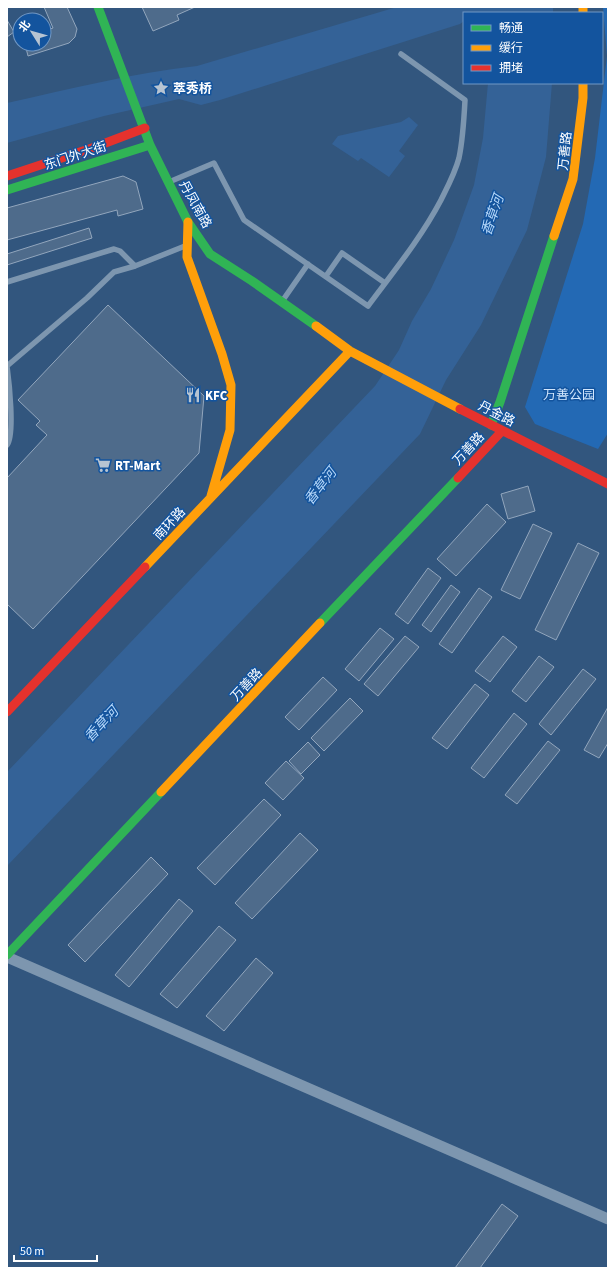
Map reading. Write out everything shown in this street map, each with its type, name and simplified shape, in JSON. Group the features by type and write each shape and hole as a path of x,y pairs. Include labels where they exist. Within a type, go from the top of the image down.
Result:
{"main road":[{"name":"丹凤南路","path":"98,7 150,145 188,222 210,254 350,351 375,365"},
{"name":"万善路","path":"491,425 500,402 573,180 583,98 583,84"},
{"name":"东门外大街","path":"7,176 95,147 144,128"},
{"name":"东门外大街","path":"7,190 150,145"},
{"path":"188,222 187,257 222,354 231,385 230,430 210,498"},
{"name":"南环路","path":"7,712 350,351"},
{"name":"丹金路","path":"375,365 608,484"},
{"name":"万善路","path":"7,956 502,431"}],"street":[{"path":"7,956 608,1219"}],"lane":[{"path":"169,183 214,163 244,220 368,306 432,218 451,182 459,159 463,135 465,100 400,54"},
{"path":"7,445 9,443 10,428 10,395 7,366 87,298 114,272 135,266 201,240"},
{"path":"7,282 114,249 120,251 135,266"},
{"path":"326,276 342,253 384,283"},
{"path":"281,302 308,264"}],"green space":[{"name":"万善公园","path":"603,7 608,7 608,433 598,449 535,424 525,407 583,224 595,158 607,56"}],"water":[{"path":"397,7 553,7 553,12 463,12 463,22 460,24 220,100 201,105 179,99 104,116 7,143 7,103 125,77 197,66"},
{"name":"香草河","path":"488,84 552,84 546,157 527,230 481,325 446,380 420,434 7,866 7,772 375,386 399,350 412,321 431,289 454,240 474,185 483,138"},
{"path":"409,117 418,125 399,151 405,156 389,177 361,158 358,161 332,144 338,136 401,122"}],"building":[{"path":"44,7 67,7 77,29 75,37 69,43 52,48 52,12 46,12"},
{"path":"142,7 195,7 177,15 179,20 153,31"},
{"path":"7,20 12,29 12,33 7,37"},
{"path":"27,52 41,52 28,56"},
{"path":"123,176 136,182 143,209 118,216 117,210 7,240 7,208"},
{"path":"89,228 92,238 7,265 7,254"},
{"name":"RT-Mart","path":"108,305 204,396 199,453 33,629 7,604 7,478 47,435 36,425 40,421 18,400"},
{"path":"528,486 535,511 508,519 501,494"},
{"path":"487,504 506,522 456,576 437,559"},
{"path":"533,524 552,533 520,599 501,590"},
{"path":"578,543 599,553 556,640 535,630"},
{"path":"428,568 441,578 408,624 395,614"},
{"path":"451,585 460,592 431,632 422,625"},
{"path":"479,588 492,597 452,653 439,644"},
{"path":"380,628 394,639 359,681 345,669"},
{"path":"405,636 419,647 378,696 364,684"},
{"path":"503,636 517,647 490,682 475,671"},
{"path":"539,656 554,667 526,702 512,691"},
{"path":"583,669 596,679 551,735 539,724"},
{"path":"323,677 337,690 299,730 285,717"},
{"path":"475,684 489,695 447,749 432,738"},
{"path":"350,698 363,711 324,751 311,738"},
{"path":"608,707 608,743 599,758 584,750"},
{"path":"514,713 527,724 484,778 471,768"},
{"path":"548,741 560,750 517,804 505,795"},
{"path":"308,742 320,755 301,774 289,761"},
{"path":"286,761 304,778 283,800 265,783"},
{"path":"264,799 281,815 215,885 197,868"},
{"path":"300,833 318,850 252,919 235,903"},
{"path":"151,857 168,874 85,962 68,945"},
{"path":"179,899 193,911 129,987 115,975"},
{"path":"219,926 236,940 177,1008 160,994"},
{"path":"256,958 273,973 224,1031 206,1016"},
{"path":"502,1204 518,1216 480,1268 455,1268"}],"traffic: fast":[{"path":"98,7 150,145 188,222 210,254 252,281 316,326"},
{"path":"7,190 150,145"},
{"path":"491,425 500,402 554,236"},
{"path":"320,623 458,478"},
{"path":"7,955 161,792"}],"traffic: slow":[{"path":"583,7 583,12"},
{"path":"554,236 573,179 583,98 583,84"},
{"path":"188,222 187,257 222,354 231,385 230,430 211,496"},
{"path":"316,326 350,351 460,409"},
{"path":"145,567 350,351"},
{"path":"161,792 320,623"}],"traffic: jam":[{"path":"7,176 95,147 145,128"},
{"path":"460,409 608,484"},
{"path":"458,478 502,431"},
{"path":"7,712 145,567"}],"place":[{"name":"萃秀桥","path":"161,88"},
{"name":"KFC","path":"193,395"},
{"name":"RT-Mart","path":"103,465"}]}
